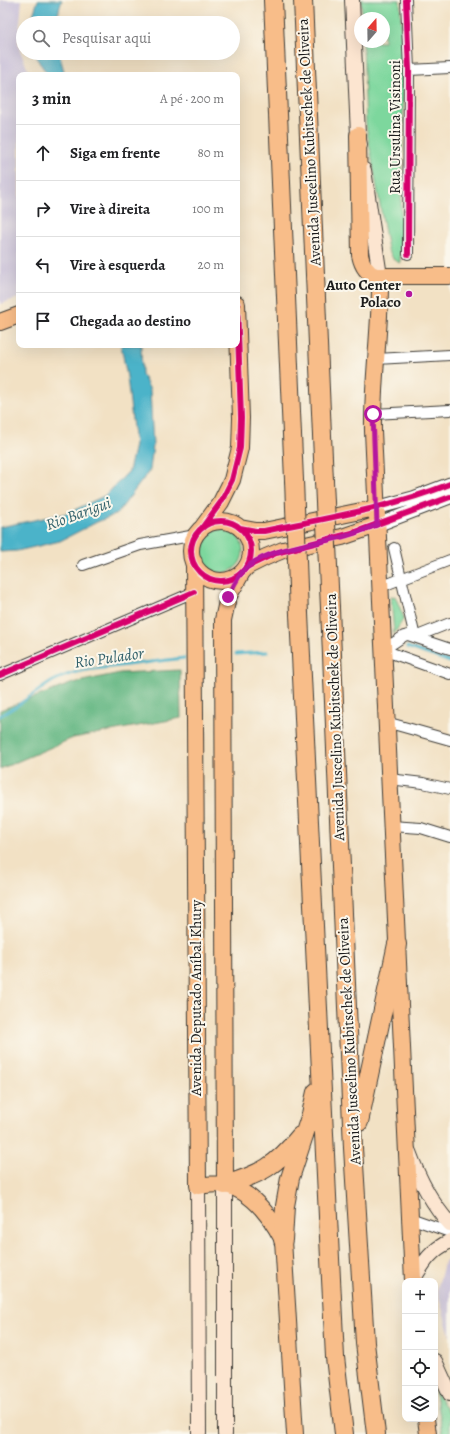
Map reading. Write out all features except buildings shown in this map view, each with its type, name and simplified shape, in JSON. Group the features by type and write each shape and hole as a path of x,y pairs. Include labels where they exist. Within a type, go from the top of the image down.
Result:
{"highway":[{"name":"Avenida Juscelino Kubitschek de Oliveira","path":"273,0 299,614 335,1357 344,1434"},
{"name":"Avenida Juscelino Kubitschek de Oliveira","path":"303,0 353,1148 364,1336 376,1434"},
{"path":"353,1148 397,944"},
{"path":"283,1240 285,1206 290,1178 312,1114 321,1068"},
{"path":"225,1184 249,1178 269,1167 287,1152 301,1135 312,1114"}],"main road":[{"path":"352,0 358,135 360,256 364,267 372,275 450,276"},
{"path":"380,276 380,305 373,414 376,508 413,1278"},
{"path":"0,322 16,316"},
{"path":"238,348 241,436 239,454 232,480 230,510 231,516 248,539 251,551 250,560 244,571"},
{"path":"232,480 218,507 199,531 192,544 191,553 198,570 214,580 224,581 233,579 266,557 283,550 342,537 377,525"},
{"path":"199,531 210,524 218,522 227,522 238,527 256,531 264,531 376,508"},
{"name":"Avenida Deputado Aníbal Khury","path":"194,562 199,1434"},
{"name":"Avenida Deputado Aníbal Khury","path":"226,1434 223,620 228,597 244,571"},
{"path":"406,1147 428,1196 450,1224"},
{"path":"198,1186 225,1184 241,1192 254,1201 266,1213 276,1226 283,1240 294,1431"},
{"path":"414,1278 431,1252 450,1241"},
{"path":"438,1368 450,1394"},
{"path":"426,1422 428,1434"}],"street":[{"name":"Rua Ursulina Visinoni","path":"406,0 409,70 408,254"},
{"path":"409,70 450,68"},
{"path":"376,359 450,355"},
{"path":"373,414 450,410"},
{"path":"376,508 413,498 450,484"},
{"path":"377,525 450,497"},
{"path":"84,565 140,545 199,531"},
{"path":"394,548 414,637"},
{"path":"380,587 450,560"},
{"path":"0,675 194,592"},
{"path":"414,637 450,623"},
{"path":"383,650 404,636 408,635 450,649"},
{"path":"383,650 450,674"},
{"path":"386,722 450,740"},
{"path":"389,779 423,783 450,789"},
{"path":"391,826 421,828 450,837"},
{"path":"410,1218 450,1232"}],"shaded area":[{"path":"0,0 22,0 21,16 16,16 16,60 24,60 29,72 16,72 16,299 0,304"},
{"path":"450,1258 450,1337 438,1294 438,1286 444,1263"}],"green space":[{"path":"361,0 400,0 404,72 400,263 394,260 388,250 366,126 363,48 390,48 390,12 362,12"},
{"path":"217,529 225,529 230,530 237,535 242,542 242,560 237,567 230,572 217,573 209,570 202,563 199,555 199,547 202,539 209,532"},
{"path":"395,596 404,618 394,634 391,597"},
{"path":"180,670 181,718 73,738 0,769 0,710 73,683 120,673"},
{"path":"438,1394 450,1415 450,1434 443,1434 438,1406"}],"water":[{"path":"38,0 62,0 57,16 33,16"},
{"path":"38,60 61,60 64,72 46,72"},
{"name":"Rio Barigui","path":"122,348 141,348 142,374 150,390 153,445 150,470 117,514 97,522 60,541 17,551 0,552 0,527 68,513 106,495 129,471 135,445 127,377"}],"waterway":[{"name":"Rio Pulador","path":"407,647 450,662"},
{"name":"Rio Pulador","path":"236,654 267,652"},
{"name":"Rio Pulador","path":"0,716 53,681 69,674 86,670 184,658"}],"cycle path":[{"path":"406,0 409,70 408,254"},
{"path":"202,528 221,502 232,480 240,448 241,418 239,348"},
{"path":"240,528 264,531 335,517 404,500 450,484"},
{"path":"246,567 276,553 356,532 450,497"},
{"path":"221,521 237,526 242,530 246,535 251,551 246,567 242,572 237,576 221,581 205,576 200,572 196,567 191,551 196,535 200,530 205,526 221,521"},
{"path":"0,675 194,592"}],"place":[{"name":"Auto Center Polaco","path":"409,294"}],"route":[{"path":"228,597 246,567 266,557 283,550 342,537 377,525 373,414"}]}
